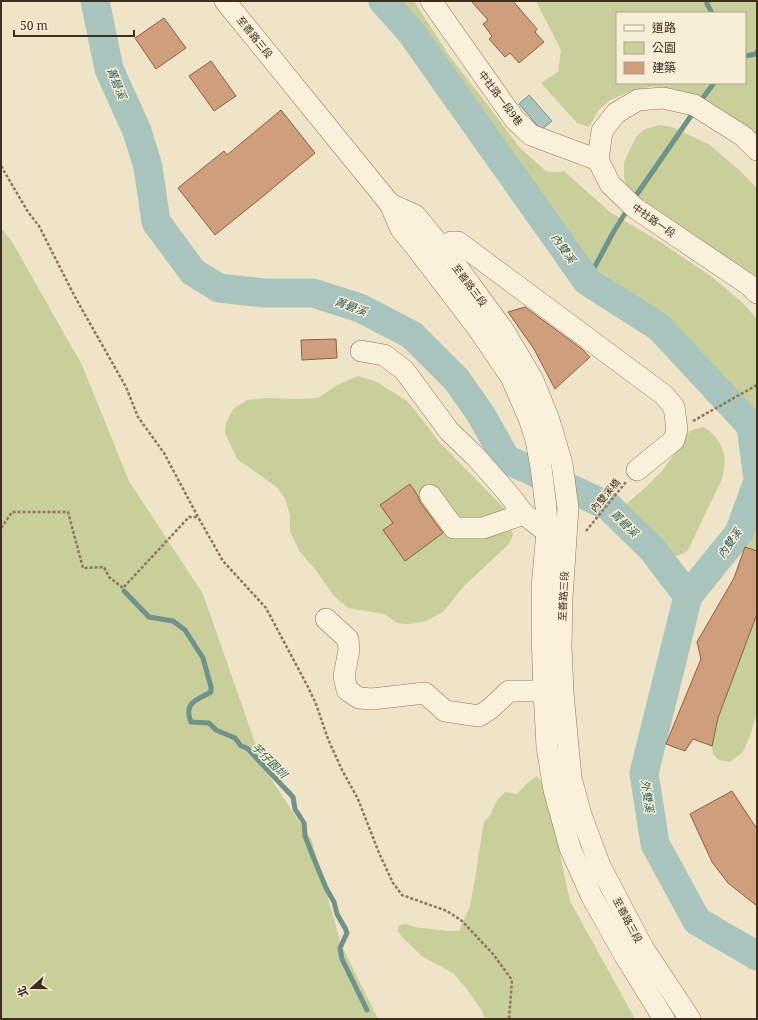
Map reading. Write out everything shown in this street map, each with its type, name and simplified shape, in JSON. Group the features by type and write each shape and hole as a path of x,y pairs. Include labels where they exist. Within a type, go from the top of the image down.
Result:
{"street":[{"name":"至善路三段","path":"225,1 390,204 401,229 415,246 455,264 504,331 533,380 549,420 562,464 568,508 562,598 561,647 563,694 571,778 581,815 600,866 644,948 690,1019"},
{"name":"中社路一段9巷","path":"431,1 515,120 532,135 598,160"},
{"path":"598,160 602,131 616,113 638,100 663,98 694,105 743,136 757,150"},
{"name":"中社路一段","path":"598,160 610,184 635,208 749,285 757,293"},
{"path":"433,253 451,242 458,242 664,395 674,407 677,429 674,440 637,470"},
{"name":"至善路三段","path":"433,253 477,327 511,377 529,418 536,440 546,507 547,532 542,588 542,633 547,747 554,790 570,848 592,897 625,956 664,1019"},
{"path":"361,351 384,355 404,370 449,431 476,457 524,514 547,532"},
{"path":"430,495 454,528 483,528 524,514"},
{"path":"326,619 348,639 349,650 344,676 347,690 359,698 372,699 425,693 445,711 479,716 511,690 544,691"}],"path":[{"path":"1,166 28,212 39,226 75,297 126,387 138,417 164,453 223,561 266,608 316,704 328,738 342,770 358,799 379,853 394,883 402,895 447,911 462,921 493,954 512,980 509,1019"},
{"path":"691,422 757,385"},
{"name":"內雙溪橋","path":"585,531 637,470"},
{"path":"1,528 12,512 68,512 83,568 104,567 108,577 123,588 189,517 198,517"}],"green space":[{"path":"390,1 414,1 450,57 520,148 546,171 564,171 610,212 665,245 712,277 744,304 757,319 757,428 744,407 657,315 613,280 589,265 568,247"},
{"path":"536,1 757,1 757,138 679,92 654,86 632,91 610,100 598,111 589,127 577,123 541,83 558,72 561,50"},
{"path":"660,125 672,127 710,145 757,188 757,283 629,193 624,178 624,162 636,137 645,129"},
{"path":"1,228 11,240 82,365 129,481 203,594 264,768 312,841 341,944 378,1019 1,1019"},
{"path":"358,376 377,382 407,401 440,443 504,508 513,535 509,544 464,586 443,612 424,622 407,624 397,623 384,614 348,608 334,596 315,569 300,552 290,532 290,515 285,499 278,488 237,459 225,433 226,423 233,409 247,400 268,398 318,398 337,385"},
{"path":"703,427 718,440 722,447 725,461 722,479 688,550 683,554 675,556 669,555 666,554 638,528 622,511 625,505 662,471 690,431"},
{"path":"757,505 757,551 745,547 746,528"},
{"path":"757,614 757,712 750,736 743,752 730,762 719,760 713,754 712,746 718,718"},
{"path":"537,776 544,786 570,901 635,1019 485,1019 482,1011 466,988 453,973 423,957 402,937 397,930 400,925 406,924 415,927 459,931 470,906 484,822 491,814 497,800 505,792 517,794 526,784"}],"water":[{"path":"529,95 552,121 541,130 519,104"}],"building":[{"path":"471,1 513,1 537,29 535,32 544,42 519,63 510,53 505,57 489,39 492,36 483,24 488,20"},
{"path":"164,18 186,48 156,69 135,38"},
{"path":"211,61 236,96 214,111 189,76"},
{"path":"281,110 315,153 215,235 178,188 224,151 227,155"},
{"path":"525,307 582,349 590,357 555,389 534,349 508,312"},
{"path":"336,339 337,358 302,360 301,340"},
{"path":"410,484 420,502 443,533 405,561 383,530 393,523 380,505"},
{"path":"745,547 757,551 757,614 718,718 712,746 693,739 685,751 666,744 701,659 697,642 734,578"},
{"path":"732,791 757,829 757,906 728,883 712,862 690,814"}],"waterway":[{"name":"菁礐溪","path":"95,1 109,69 137,131 148,167 156,222 193,272 219,288 264,293 313,293 360,308 412,335 456,379 480,413 506,459 608,506 652,549 688,596"},
{"name":"內雙溪","path":"383,1 410,31 587,281 659,327 751,426 757,472"},
{"path":"707,1 711,12"},
{"path":"746,56 756,54 757,52"},
{"path":"699,103 713,84"},
{"path":"633,200 695,110"},
{"path":"587,281 629,207"},
{"name":"外雙溪","path":"757,484 739,533 688,596 644,773 655,844 697,921 757,956"},
{"name":"芋仔園圳","path":"124,591 149,617 173,621 185,630 203,658 211,692 196,700 190,706 189,715 191,722 209,723 216,730 235,738 241,746 247,748 293,797 295,809 304,823 305,836 312,854 326,888 334,902 337,914 347,933 340,948 342,959 367,1010"}]}
